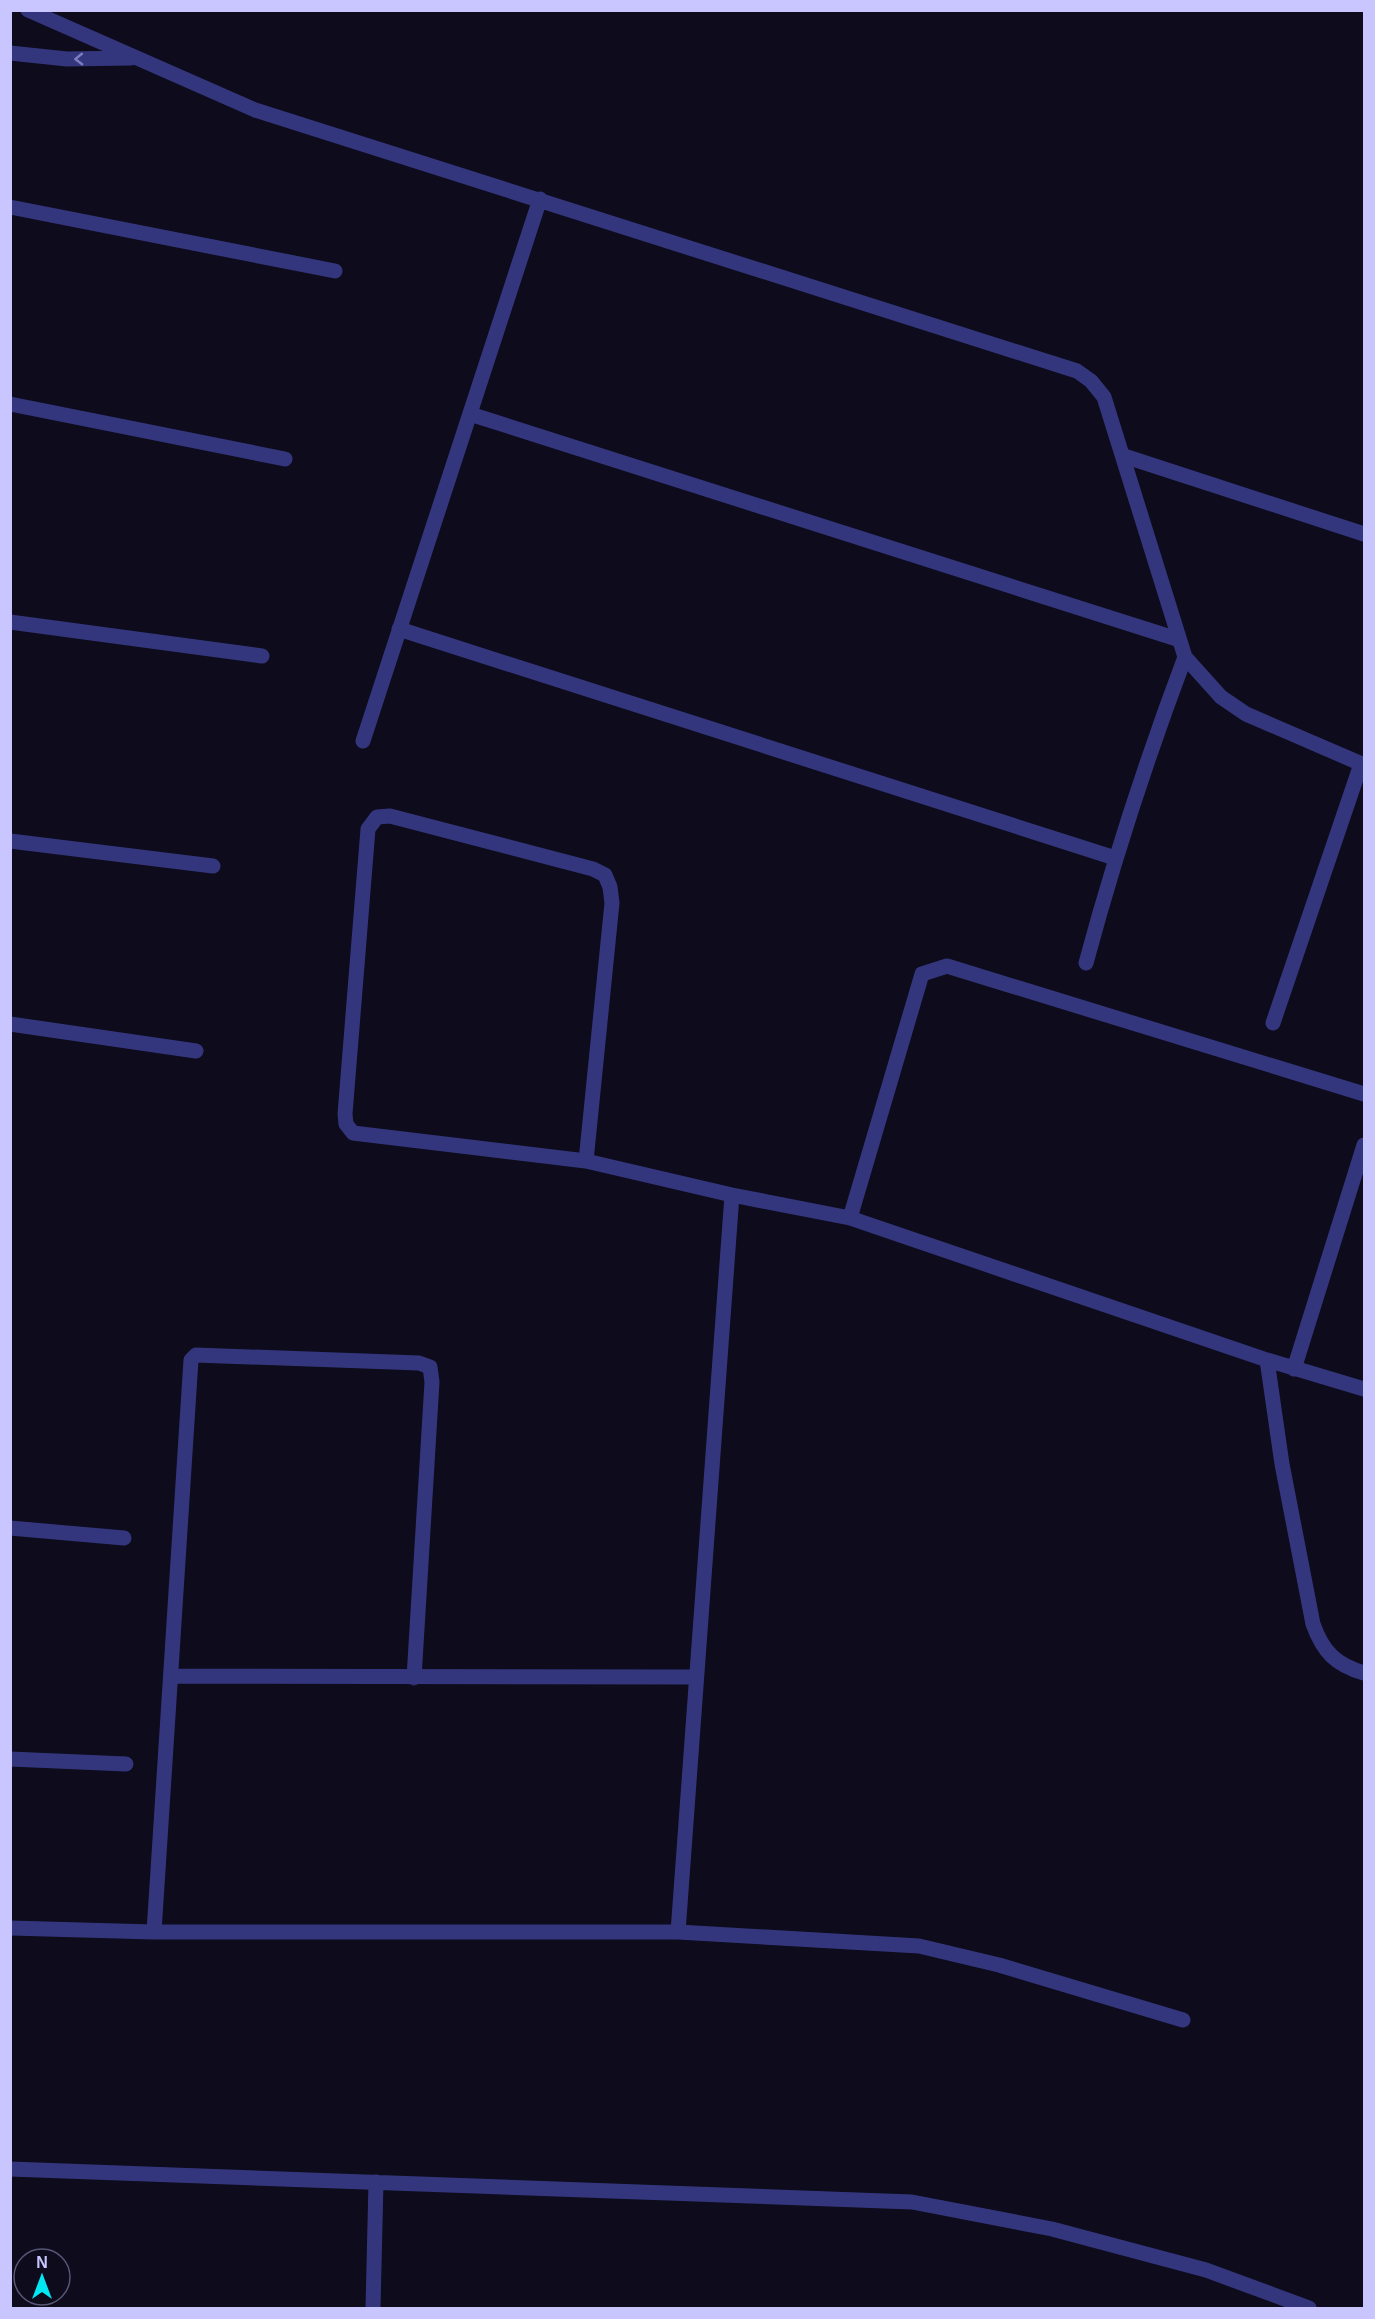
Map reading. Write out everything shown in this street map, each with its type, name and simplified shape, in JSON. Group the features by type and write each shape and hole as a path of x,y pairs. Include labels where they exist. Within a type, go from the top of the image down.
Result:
{"street":[{"path":"28,10 255,110 1077,371 1091,381 1104,397 1124,456 1177,639 1185,657 1221,697 1246,714 1363,764 1273,1023"},
{"path":"10,53 67,59 138,58"},
{"path":"363,741 540,199"},
{"path":"10,207 335,271"},
{"path":"10,404 285,459"},
{"path":"470,414 1177,639"},
{"path":"1124,456 1365,534"},
{"path":"10,622 262,656"},
{"path":"399,629 1114,858"},
{"path":"1086,963 1114,858 1152,744 1185,657"},
{"path":"586,1161 612,903 610,887 605,875 586,867 390,816 376,817 368,829 346,1124 352,1133 360,1136 586,1161 732,1195 850,1218 1294,1369 1365,1389"},
{"path":"10,841 213,866"},
{"path":"850,1218 922,974 947,966 1365,1094"},
{"path":"10,1024 196,1051"},
{"path":"1294,1369 1365,1145"},
{"path":"678,1932 732,1195"},
{"path":"154,1932 191,1360 196,1355 419,1363 430,1367 432,1382 414,1678"},
{"path":"1267,1360 1282,1464 1313,1624 1321,1645 1332,1658 1365,1673"},
{"path":"10,1528 124,1538"},
{"path":"172,1676 695,1677"},
{"path":"10,1759 126,1764"},
{"path":"10,1928 154,1932 678,1932 919,1946 999,1965 1183,2020"},
{"path":"10,2169 912,2202 1052,2229 1206,2270 1309,2308"},
{"path":"373,2308 376,2182"}]}
